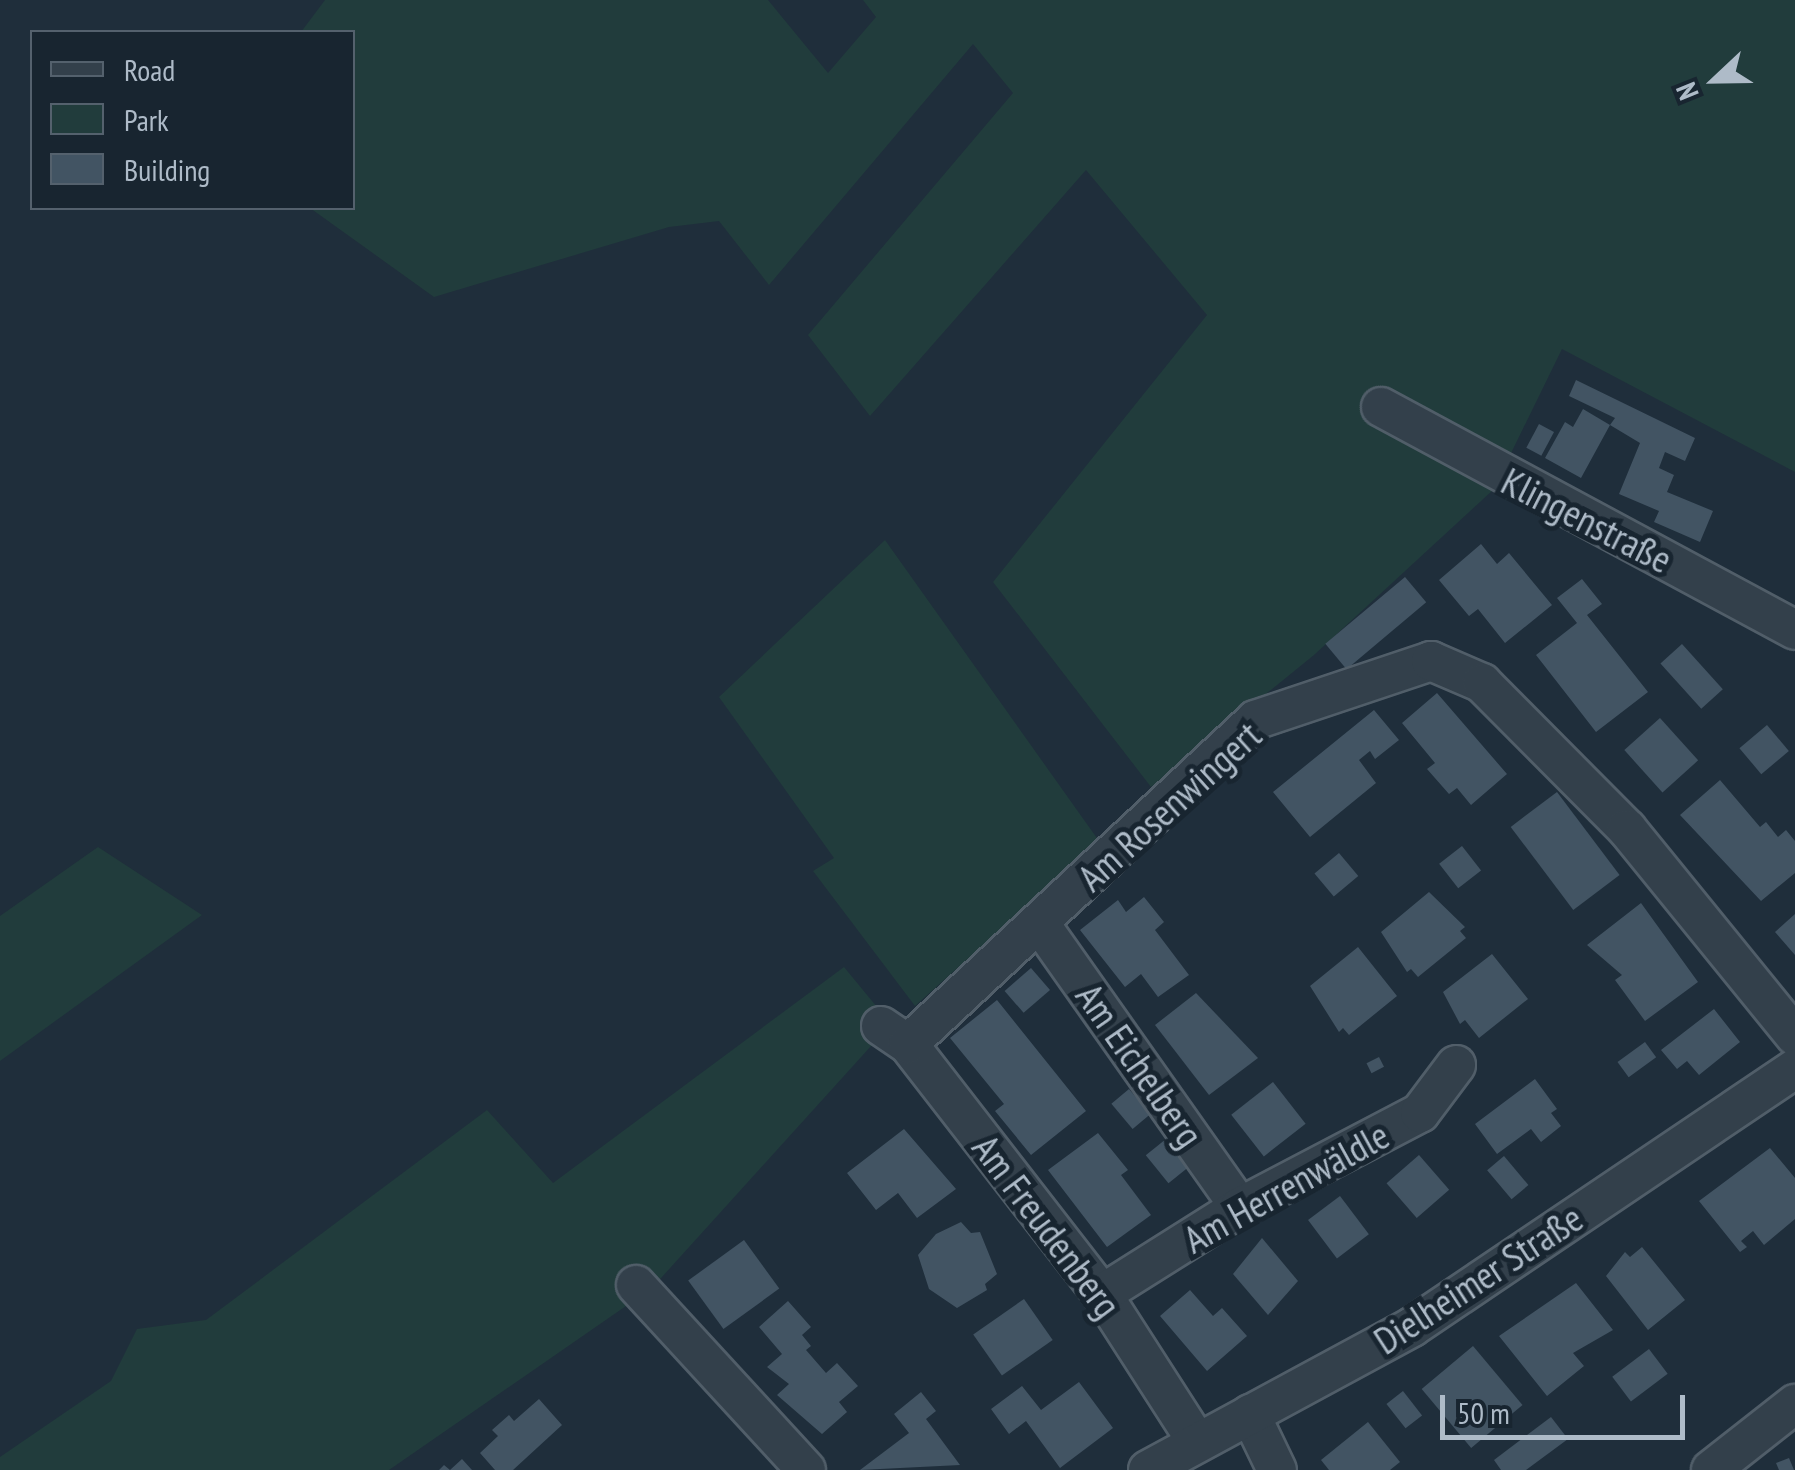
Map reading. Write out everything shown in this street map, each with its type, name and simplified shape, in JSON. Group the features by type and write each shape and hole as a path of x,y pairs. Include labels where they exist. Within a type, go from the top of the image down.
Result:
{"street":[{"name":"Klingenstraße","path":"1381,407 1795,630"},
{"name":"Am Rosenwingert","path":"894,1035 1040,924 1255,720 1431,661 1482,683 1628,829 1795,1036"},
{"name":"Am Eichelberg","path":"1040,924 1240,1207"},
{"name":"Am Freudenberg","path":"894,1035 1102,1294 1197,1442"},
{"name":"Am Herrenwäldle","path":"1102,1294 1240,1207 1420,1113 1456,1065"},
{"name":"Dielheimer Straße","path":"1148,1470 1412,1327 1795,1069"},
{"path":"636,1284 806,1470"},
{"path":"1711,1470 1795,1404"},
{"path":"1250,1414 1277,1470"}],"green space":[{"path":"325,0 768,0 828,73 876,17 863,0 1795,0 1795,472 1562,349 1493,490 1314,655 1151,787 993,582 1207,315 1086,170 870,416 808,335 1013,93 973,44 769,285 719,221 669,227 434,297 313,210 355,210 355,30 302,30"},
{"path":"885,540 1099,841 915,1006 813,871 834,858 719,697"},
{"path":"98,847 202,915 0,1061 0,916"},
{"path":"844,967 891,1024 652,1288 389,1470 0,1470 0,1457 111,1381 137,1329 206,1320 487,1110 553,1183"}],"building":[{"path":"1576,380 1695,438 1685,461 1665,452 1659,468 1674,475 1667,492 1713,511 1700,542 1654,522 1659,511 1619,494 1640,443 1610,425 1615,418 1569,396"},
{"path":"1583,409 1610,425 1581,478 1545,458 1565,422 1573,427"},
{"path":"1539,424 1554,432 1541,456 1526,448"},
{"path":"1481,544 1497,564 1509,553 1552,605 1505,643 1478,609 1469,616 1439,580"},
{"path":"1405,577 1426,602 1347,669 1325,644"},
{"path":"1582,579 1602,604 1587,615 1648,692 1596,732 1536,655 1577,623 1557,598"},
{"path":"1682,644 1723,689 1701,709 1660,663"},
{"path":"1437,693 1507,774 1471,805 1457,788 1449,794 1427,769 1435,763 1402,723"},
{"path":"1374,710 1399,740 1375,759 1370,751 1359,760 1376,783 1310,837 1273,792"},
{"path":"1660,718 1698,760 1662,792 1624,750"},
{"path":"1767,725 1789,751 1761,774 1739,748"},
{"path":"1720,780 1760,827 1766,822 1778,837 1786,830 1795,841 1795,873 1761,901 1680,815"},
{"path":"1557,792 1620,875 1573,910 1511,827"},
{"path":"1462,846 1481,870 1458,888 1439,864"},
{"path":"1339,853 1358,876 1334,897 1314,874"},
{"path":"1429,892 1465,927 1460,931 1466,938 1418,977 1411,969 1407,972 1381,932"},
{"path":"1144,897 1164,922 1155,930 1189,975 1158,997 1141,974 1125,987 1080,930 1118,900 1126,912"},
{"path":"1641,903 1698,982 1645,1021 1615,980 1622,975 1587,945"},
{"path":"1795,914 1795,955 1775,932"},
{"path":"1358,947 1397,996 1349,1035 1343,1028 1339,1032 1310,986"},
{"path":"1492,954 1528,999 1479,1038 1465,1020 1460,1024 1443,992"},
{"path":"1031,968 1050,990 1024,1013 1005,991"},
{"path":"1196,993 1258,1058 1209,1095 1155,1025"},
{"path":"997,1000 1086,1111 1031,1155 995,1111 1004,1104 950,1038"},
{"path":"1714,1009 1740,1042 1699,1075 1687,1061 1677,1069 1661,1050"},
{"path":"1645,1042 1656,1057 1629,1077 1617,1062"},
{"path":"1379,1057 1384,1067 1372,1073 1367,1063"},
{"path":"1535,1079 1557,1109 1551,1113 1561,1126 1541,1142 1531,1129 1497,1154 1475,1124"},
{"path":"1273,1082 1306,1124 1264,1156 1231,1115"},
{"path":"1129,1089 1150,1114 1133,1129 1111,1104"},
{"path":"904,1129 956,1189 917,1218 898,1193 876,1210 847,1173"},
{"path":"1098,1133 1128,1170 1121,1175 1151,1215 1107,1247 1048,1170"},
{"path":"1166,1139 1189,1167 1168,1183 1146,1155"},
{"path":"1770,1148 1795,1178 1795,1219 1764,1245 1753,1231 1741,1241 1747,1247 1740,1252 1699,1201"},
{"path":"1419,1155 1449,1190 1417,1218 1387,1183"},
{"path":"1504,1156 1528,1185 1512,1199 1487,1170"},
{"path":"1340,1196 1369,1234 1337,1258 1308,1220"},
{"path":"961,1222 971,1233 980,1232 997,1274 985,1284 987,1290 957,1308 929,1289 918,1255 936,1234"},
{"path":"1262,1238 1298,1281 1268,1315 1233,1274"},
{"path":"744,1240 779,1289 723,1329 688,1281"},
{"path":"1642,1247 1685,1300 1648,1330 1606,1276 1625,1252 1630,1257"},
{"path":"1576,1283 1613,1330 1573,1353 1584,1366 1547,1396 1499,1336"},
{"path":"1190,1290 1213,1316 1222,1308 1247,1336 1207,1371 1160,1316"},
{"path":"1024,1299 1053,1340 1002,1376 973,1335"},
{"path":"788,1301 811,1327 802,1335 811,1346 806,1350 826,1373 837,1363 858,1386 839,1402 847,1412 822,1434 777,1395 789,1384 767,1367 782,1354 759,1327"},
{"path":"1473,1346 1522,1405 1471,1448 1422,1389"},
{"path":"1649,1349 1668,1374 1631,1401 1612,1377"},
{"path":"1079,1382 1113,1428 1060,1468 1026,1421 1009,1434 991,1409 1022,1386 1041,1410"},
{"path":"1403,1391 1422,1415 1406,1428 1386,1404"},
{"path":"921,1392 936,1411 926,1419 960,1465 860,1470 909,1433 894,1414"},
{"path":"539,1399 562,1425 513,1470 495,1470 480,1453 498,1436 492,1430 509,1415 514,1421"},
{"path":"1551,1417 1568,1439 1526,1470 1501,1470 1494,1460"},
{"path":"1368,1422 1400,1462 1390,1470 1329,1470 1321,1460"},
{"path":"1789,1458 1794,1470 1779,1470 1776,1463"},
{"path":"462,1459 472,1470 450,1470"}]}
